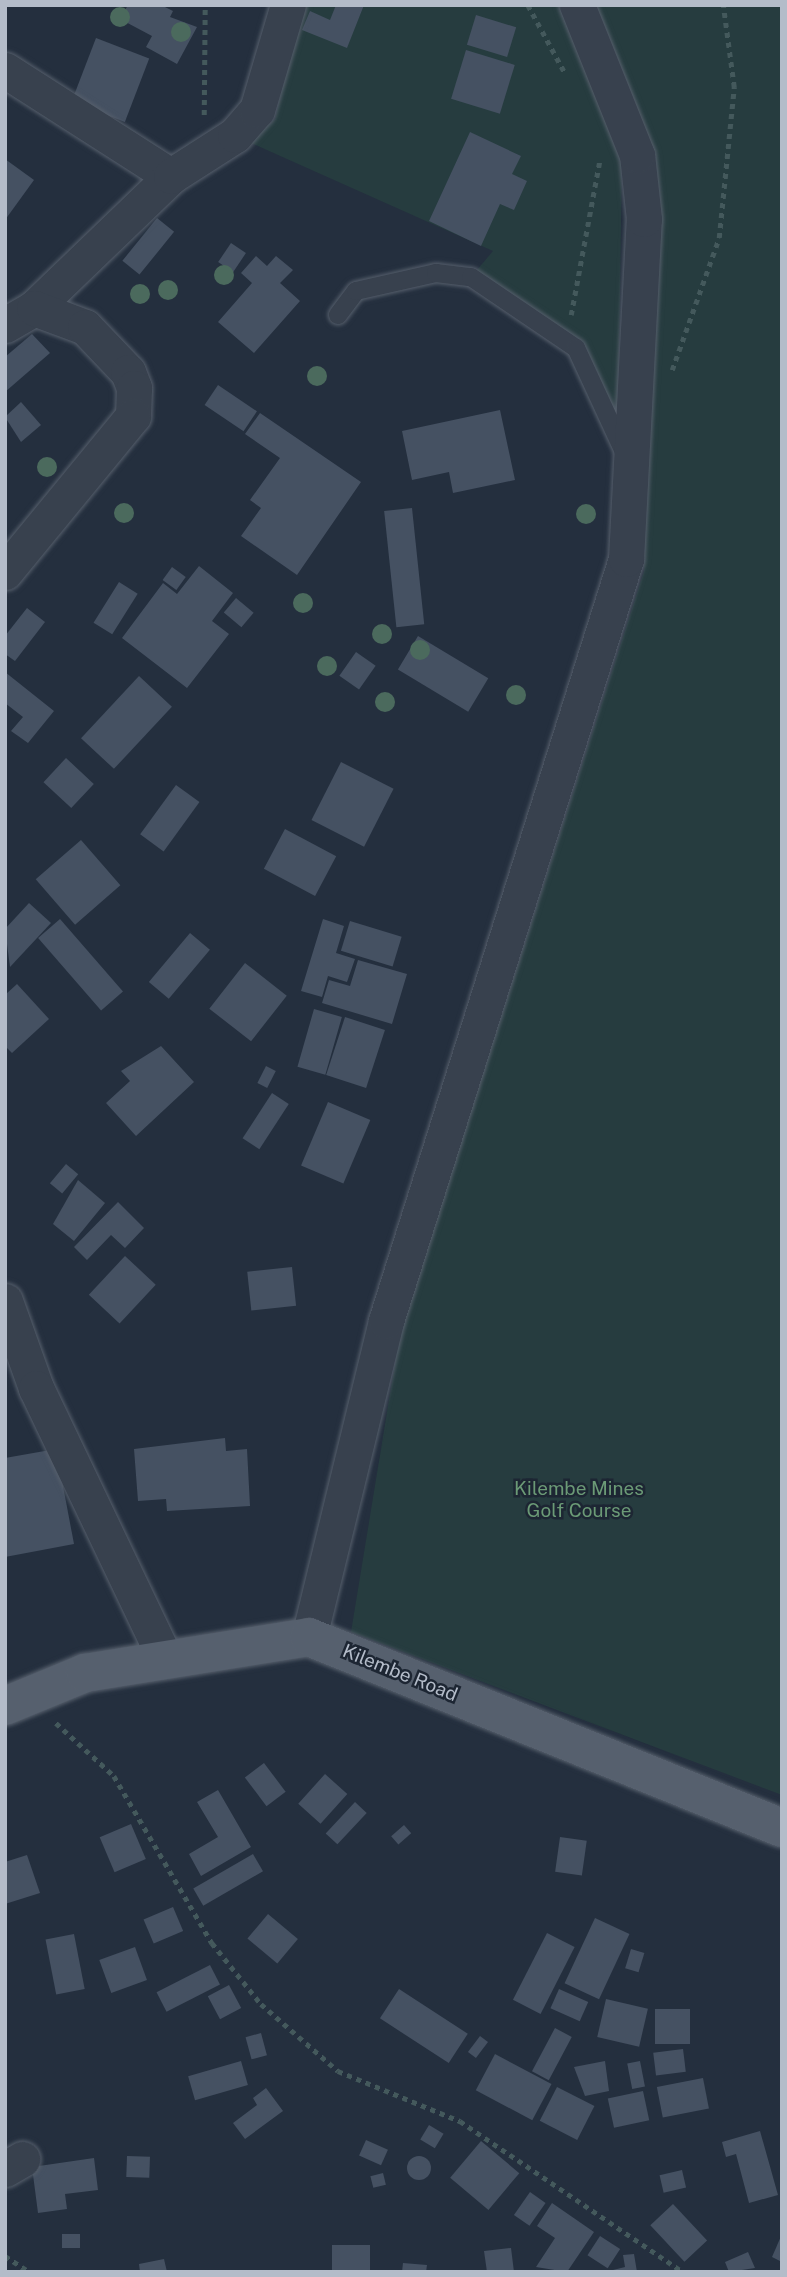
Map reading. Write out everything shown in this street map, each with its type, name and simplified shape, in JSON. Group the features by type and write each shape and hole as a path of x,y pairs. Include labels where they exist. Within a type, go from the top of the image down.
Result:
{"main road":[{"path":"16,1701 85,1673 309,1637"},
{"name":"Kilembe Road","path":"309,1637 782,1828"}],"street":[{"path":"20,316 171,176 205,151 235,135 257,110 288,5"},
{"path":"309,1637 386,1321 626,559 643,273 637,155 577,5"},
{"path":"5,70 171,176"},
{"path":"5,572 133,416 134,388 110,352 85,327 20,316"},
{"path":"5,1301 36,1388 165,1659"}],"lane":[{"path":"338,316 356,291 436,273 471,277 576,348 631,467"}],"path":[{"path":"205,5 205,151"},
{"path":"528,5 570,83"},
{"path":"668,380 719,238 734,87 723,5"},
{"path":"566,340 601,154"},
{"path":"16,1701 114,1776 212,1943 280,2021 338,2071 460,2121 683,2272"},
{"path":"5,2256 30,2272"}],"green space":[{"path":"301,5 561,5 622,154 618,440 566,340 471,277 493,251 249,142 275,119"},
{"name":"Kilembe Mines Golf Course","path":"592,5 782,5 782,1795 351,1632 400,1333 644,571 656,158"}],"building":[{"path":"128,5 161,5 173,11 170,17 197,27 177,64 146,47 152,36 120,19"},
{"path":"336,5 364,5 347,48 302,30 310,11 330,20"},
{"path":"476,15 516,27 507,57 467,45"},
{"path":"96,38 149,58 125,122 72,101"},
{"path":"466,50 515,65 500,114 451,99"},
{"path":"470,132 521,156 512,174 527,181 514,210 500,204 481,246 429,221"},
{"path":"5,159 34,180 5,220"},
{"path":"157,218 174,232 139,275 122,261"},
{"path":"231,243 246,253 233,272 218,262"},
{"path":"256,256 267,266 276,256 293,270 280,283 300,301 254,353 218,322 252,283 241,273"},
{"path":"32,334 50,353 5,392 5,357"},
{"path":"218,385 257,411 244,431 205,405"},
{"path":"21,402 41,425 21,442 5,417"},
{"path":"500,410 515,480 453,493 449,472 412,480 402,431"},
{"path":"260,413 361,482 297,575 241,536 261,508 250,500 280,458 245,434"},
{"path":"412,508 424,624 396,627 384,511"},
{"path":"199,566 233,593 212,621 229,634 187,688 122,638 163,583 177,594"},
{"path":"172,567 186,577 176,590 163,580"},
{"path":"119,582 138,594 112,634 94,623"},
{"path":"236,598 254,613 241,627 224,613"},
{"path":"27,608 45,622 15,661 5,654 5,636"},
{"path":"418,636 488,678 468,712 398,669"},
{"path":"356,652 376,666 359,690 339,676"},
{"path":"5,672 54,711 28,743 11,731 23,717 5,703"},
{"path":"139,676 172,707 114,769 81,738"},
{"path":"66,758 94,784 71,808 43,782"},
{"path":"341,762 394,789 364,847 311,820"},
{"path":"176,785 199,802 164,851 140,834"},
{"path":"285,829 336,856 315,896 264,869"},
{"path":"81,840 120,885 75,925 36,879"},
{"path":"29,903 51,923 10,967 5,929"},
{"path":"60,919 123,991 101,1010 38,938"},
{"path":"323,919 344,926 336,953 355,959 347,982 328,976 322,997 301,991"},
{"path":"350,921 402,937 393,966 341,951"},
{"path":"190,933 210,950 169,999 149,982"},
{"path":"358,960 407,974 392,1024 322,1003 329,980 350,986"},
{"path":"245,963 287,996 251,1041 209,1009"},
{"path":"17,984 49,1019 12,1053 5,1046 5,995"},
{"path":"314,1009 342,1017 325,1075 297,1067"},
{"path":"345,1017 385,1030 366,1088 326,1075"},
{"path":"161,1046 194,1082 136,1136 106,1103 130,1081 121,1071"},
{"path":"266,1066 276,1071 267,1088 257,1083"},
{"path":"272,1093 289,1104 259,1149 243,1138"},
{"path":"328,1102 370,1120 343,1183 301,1166"},
{"path":"66,1164 78,1174 62,1193 50,1183"},
{"path":"78,1180 105,1203 74,1241 53,1224"},
{"path":"118,1202 144,1228 125,1248 111,1235 87,1260 74,1247"},
{"path":"125,1256 156,1285 120,1323 89,1295"},
{"path":"292,1267 296,1306 251,1310 247,1272"},
{"path":"225,1438 226,1451 247,1449 250,1506 167,1511 166,1499 138,1501 134,1449"},
{"path":"56,1449 74,1544 5,1557 5,1458"},
{"path":"264,1763 286,1792 266,1806 245,1777"},
{"path":"325,1774 347,1794 321,1824 298,1804"},
{"path":"218,1790 251,1847 201,1876 189,1854 218,1837 197,1802"},
{"path":"355,1802 367,1813 337,1844 326,1833"},
{"path":"131,1824 146,1859 115,1872 100,1837"},
{"path":"404,1825 411,1833 398,1844 391,1836"},
{"path":"560,1837 587,1841 582,1875 555,1872"},
{"path":"253,1854 263,1871 203,1906 193,1889"},
{"path":"27,1855 40,1893 5,1904 5,1862"},
{"path":"173,1907 183,1931 154,1943 144,1920"},
{"path":"268,1914 298,1939 277,1964 247,1939"},
{"path":"595,1918 629,1934 599,1999 565,1983"},
{"path":"547,1933 575,1947 541,2014 513,2000"},
{"path":"74,1934 85,1989 56,1995 46,1940"},
{"path":"135,1947 147,1980 111,1993 99,1960"},
{"path":"631,1949 644,1953 639,1972 625,1968"},
{"path":"210,1965 220,1985 167,2012 157,1992"},
{"path":"229,1985 241,2008 220,2019 208,1996"},
{"path":"399,1989 468,2034 449,2063 380,2018"},
{"path":"559,1989 588,2002 580,2021 550,2008"},
{"path":"606,1999 648,2009 639,2047 597,2037"},
{"path":"655,2009 690,2009 690,2044 655,2044"},
{"path":"555,2028 572,2037 549,2080 532,2071"},
{"path":"261,2033 267,2055 251,2059 246,2037"},
{"path":"480,2036 488,2042 476,2058 468,2052"},
{"path":"683,2049 686,2072 656,2075 653,2053"},
{"path":"495,2054 552,2084 532,2120 476,2090"},
{"path":"241,2061 248,2085 195,2100 188,2076"},
{"path":"605,2061 609,2091 585,2096 574,2067"},
{"path":"640,2061 645,2087 632,2089 627,2063"},
{"path":"703,2078 709,2108 663,2117 657,2087"},
{"path":"557,2087 594,2106 577,2140 540,2121"},
{"path":"266,2088 283,2111 245,2139 233,2123 257,2105 253,2098"},
{"path":"643,2091 649,2120 614,2128 608,2098"},
{"path":"429,2125 444,2134 435,2148 420,2140"},
{"path":"760,2131 778,2195 749,2203 736,2154 726,2157 722,2142"},
{"path":"366,2140 388,2150 381,2165 359,2156"},
{"path":"481,2141 519,2173 488,2210 450,2178"},
{"path":"127,2156 150,2157 149,2178 126,2177"},
{"path":"419,2156 430,2163 431,2168 424,2179 419,2180 408,2173 407,2168 414,2157"},
{"path":"94,2158 98,2190 65,2194 67,2209 38,2213 32,2167"},
{"path":"682,2170 686,2188 664,2193 660,2175"},
{"path":"383,2173 386,2185 373,2188 370,2176"},
{"path":"530,2192 546,2203 530,2226 514,2215"},
{"path":"552,2203 594,2232 567,2272 536,2267 555,2238 537,2226"},
{"path":"673,2204 707,2241 684,2262 650,2225"},
{"path":"62,2234 80,2234 80,2248 62,2248"},
{"path":"782,2234 782,2262 772,2257"},
{"path":"600,2236 620,2249 608,2268 587,2255"},
{"path":"332,2245 370,2245 370,2272 332,2272"},
{"path":"511,2248 514,2272 487,2272 484,2251"},
{"path":"748,2252 755,2268 729,2272 725,2262"},
{"path":"634,2254 637,2272 605,2272 625,2267 623,2255"},
{"path":"164,2259 167,2272 140,2272 139,2264"},
{"path":"403,2263 427,2265 426,2272 402,2272"}]}
